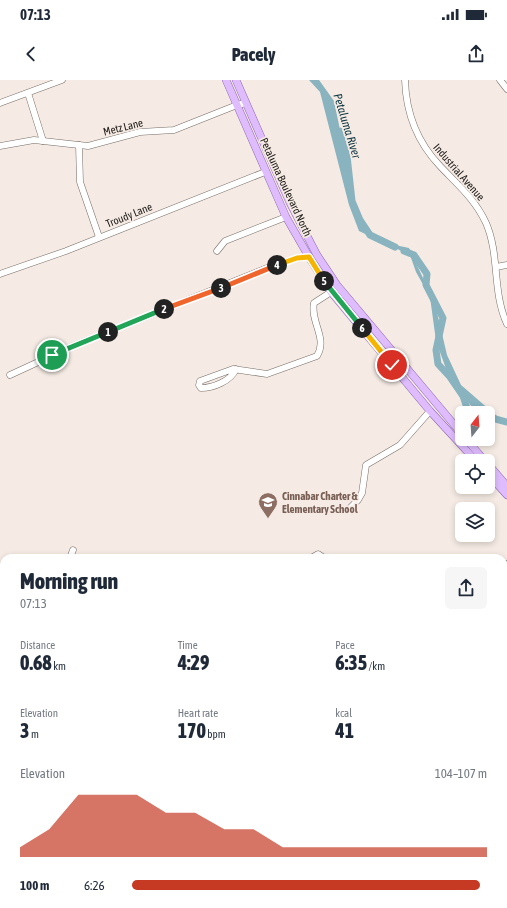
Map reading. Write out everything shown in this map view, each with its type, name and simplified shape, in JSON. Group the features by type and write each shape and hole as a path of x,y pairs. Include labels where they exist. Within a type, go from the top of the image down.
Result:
{"main road":[{"name":"Petaluma Boulevard North","path":"226,80 286,218 331,292 430,411 470,454"},
{"name":"Petaluma Boulevard North","path":"236,80 290,203 317,255 337,285 455,426"},
{"path":"472,446 479,454"},
{"path":"495,472 507,486"},
{"path":"495,482 507,495"}],"street":[{"path":"0,103 62,80"},
{"name":"Industrial Avenue","path":"405,80 407,102 416,131 432,157 466,192 477,206 490,236 496,267 499,301 507,324"},
{"path":"500,80 507,89"},
{"path":"28,93 43,141"},
{"name":"Metz Lane","path":"0,146 19,142 43,141 88,146 140,132 174,130 237,105 246,103"},
{"path":"79,145 80,182 99,237"},
{"name":"Troudy Lane","path":"0,274 66,251 265,172"},
{"path":"217,251 225,241 286,218"},
{"path":"10,375 73,346 267,268 297,258 309,257"},
{"path":"496,267 507,265"},
{"path":"236,369 232,376 215,386 201,388 199,385 200,381 224,371 236,369 267,374 317,356 321,342 315,316 314,303 331,292"},
{"path":"349,509 358,500 362,493 366,465 400,445 430,411"},
{"path":"72,554 73,550"}],"water":[{"path":"309,80 319,80 334,101 352,187 354,210 363,229 395,245 409,248 423,278 432,291 447,355 461,385 485,406 471,406 449,377 436,341 430,297 416,272 410,255 359,231 349,205 320,92"},
{"path":"495,414 507,421 507,425 495,419"}],"waterway":[{"name":"Petaluma River","path":"340,131 347,156 352,201 360,220 370,235 395,247"},
{"name":"Petaluma River","path":"404,251 414,255 427,274 426,285 443,318 436,350 438,364 450,377 463,396 466,406"},
{"name":"Petaluma River","path":"495,419 507,422"}],"place":[{"name":"Cinnabar Charter & Elementary School","path":"268,519"}],"route":[{"path":"52,355 267,268 297,258 309,257 331,292 392,365"}]}
